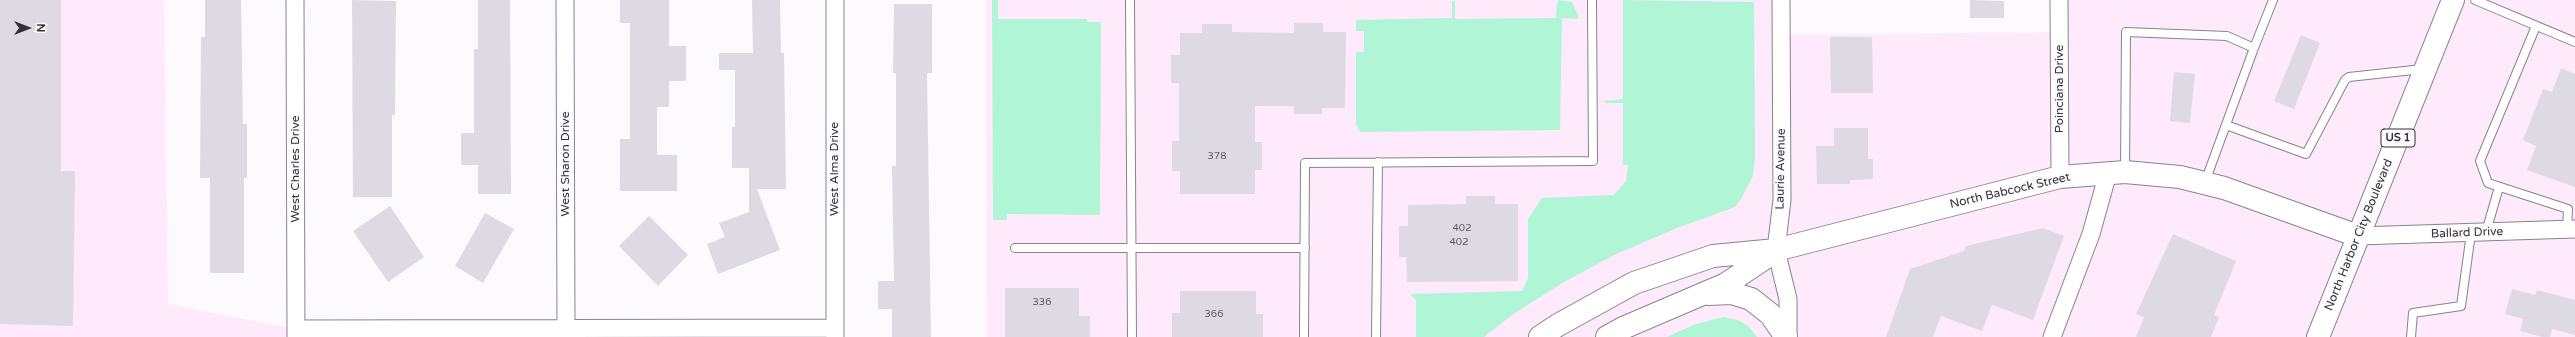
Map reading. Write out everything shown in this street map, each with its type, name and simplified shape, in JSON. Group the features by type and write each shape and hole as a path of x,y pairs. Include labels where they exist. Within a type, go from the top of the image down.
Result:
{"main road":[{"name":"North Harbor City Boulevard","path":"2318,337 2453,0"},
{"name":"North Babcock Street","path":"1540,337 1558,324 1634,283 1713,256 1776,250 2060,177 2116,173 2180,177 2204,183 2358,236"},
{"name":"North Babcock Street","path":"1607,337 1622,328 1726,284 1776,250"},
{"path":"1700,294 1732,293 1751,299 1770,314 1787,337"}],"street":[{"name":"West Charles Drive","path":"296,0 296,333"},
{"name":"West Sharon Drive","path":"565,0 566,327"},
{"name":"West Alma Drive","path":"835,0 835,333"},
{"name":"Laurie Avenue","path":"1781,0 1782,200 1776,250 1788,299 1787,337"},
{"name":"Poinciana Drive","path":"2059,0 2060,177"},
{"path":"2052,337 2116,173"},
{"name":"Ballard Drive","path":"2358,236 2571,230"},
{"path":"296,333 566,327 835,333"}],"lane":[{"path":"1130,0 1132,337"},
{"path":"1304,337 1305,162 1593,161 1592,0"},
{"path":"2204,183 2272,0"},
{"path":"2475,0 2575,42"},
{"path":"2536,26 2480,161 2488,183 2572,209 2571,230"},
{"path":"2116,173 2126,32 2227,36 2254,48"},
{"path":"2226,125 2306,154 2345,80 2349,77 2425,69"},
{"path":"1376,337 1378,162"},
{"path":"2411,337 2413,313 2461,306 2478,232 2499,187"},
{"path":"1015,248 1131,246 1305,248"}],"shaded area":[{"path":"0,0 164,0 168,304 296,329 296,337 0,337"},
{"path":"986,0 1779,0 1779,35 2059,32 2059,0 2575,0 2575,337 987,337"}],"green space":[{"path":"992,0 998,0 998,19 1087,19 1087,22 1101,22 1100,215 1007,214 1007,220 993,220"},
{"path":"1559,0 1572,2 1578,15 1578,19 1562,18 1560,130 1360,132 1356,124 1356,52 1364,52 1364,31 1356,31 1356,20 1452,18 1452,1 1455,1 1455,19 1556,18 1557,3"},
{"path":"1623,0 1754,2 1755,157 1753,176 1741,199 1735,207 1677,228 1614,255 1564,282 1512,315 1484,337 1416,337 1416,300 1410,294 1522,291 1528,278 1528,219 1542,198 1614,195 1626,181 1628,165 1623,165 1623,103 1605,103 1604,101 1623,99"},
{"path":"1723,317 1738,320 1748,326 1757,337 1667,337 1693,325"}],"building":[{"path":"0,0 61,0 61,171 75,171 73,326 0,324"},
{"path":"205,0 241,0 243,124 247,124 247,178 244,178 244,273 210,273 210,178 200,178 201,37 205,37"},
{"path":"352,0 396,1 395,115 392,115 392,197 353,197"},
{"path":"478,0 510,0 511,194 478,194 478,165 461,165 461,133 474,133 474,49 478,49"},
{"path":"620,0 669,0 669,46 686,46 686,81 669,81 669,107 657,107 657,155 677,155 677,191 620,191 620,139 630,139 630,23 620,23"},
{"path":"752,0 780,0 781,53 784,53 786,189 757,189 780,250 718,274 707,244 725,237 719,223 749,212 749,168 732,168 732,127 735,127 735,70 719,70 719,53 753,53"},
{"path":"1970,0 2004,1 2004,18 1970,18"},
{"path":"894,4 932,4 932,73 927,73 931,337 892,337 892,309 878,309 878,281 894,281 892,166 896,166 896,73 893,73"},
{"path":"1294,23 1323,23 1323,32 1346,32 1345,108 1322,108 1322,114 1294,114 1294,106 1255,106 1255,142 1262,142 1262,170 1255,170 1255,194 1180,194 1180,171 1172,171 1172,141 1179,141 1179,83 1171,83 1171,55 1180,55 1180,33 1202,33 1202,24 1232,24 1232,32 1294,33"},
{"path":"2301,35 2320,43 2294,109 2274,101"},
{"path":"1830,37 1872,37 1873,93 1831,93"},
{"path":"2561,68 2575,74 2575,187 2527,170 2536,146 2523,140 2543,89 2552,92"},
{"path":"2174,72 2195,74 2190,123 2170,121"},
{"path":"1834,128 1868,128 1868,159 1873,159 1873,179 1850,180 1850,184 1817,184 1816,146 1834,146"},
{"path":"1466,196 1495,196 1495,204 1518,204 1518,281 1407,282 1406,257 1399,257 1399,226 1408,226 1408,205 1466,204"},
{"path":"390,206 424,257 388,282 353,231"},
{"path":"485,213 514,229 483,283 455,266"},
{"path":"649,216 688,255 658,286 619,246"},
{"path":"2043,228 2064,236 2033,320 1992,305 1982,331 1941,316 1933,337 1886,337 1910,269 1964,251 1966,246"},
{"path":"2173,234 2236,261 2214,315 2219,317 2211,337 2136,337 2144,317 2136,314"},
{"path":"1005,288 1079,288 1079,316 1090,316 1090,337 1005,337"},
{"path":"2512,289 2535,295 2537,290 2575,300 2575,335 2552,329 2550,337 2542,337 2520,331 2523,319 2505,314"},
{"path":"1180,291 1256,291 1256,314 1263,314 1263,337 1172,337 1172,313 1180,313"}]}
